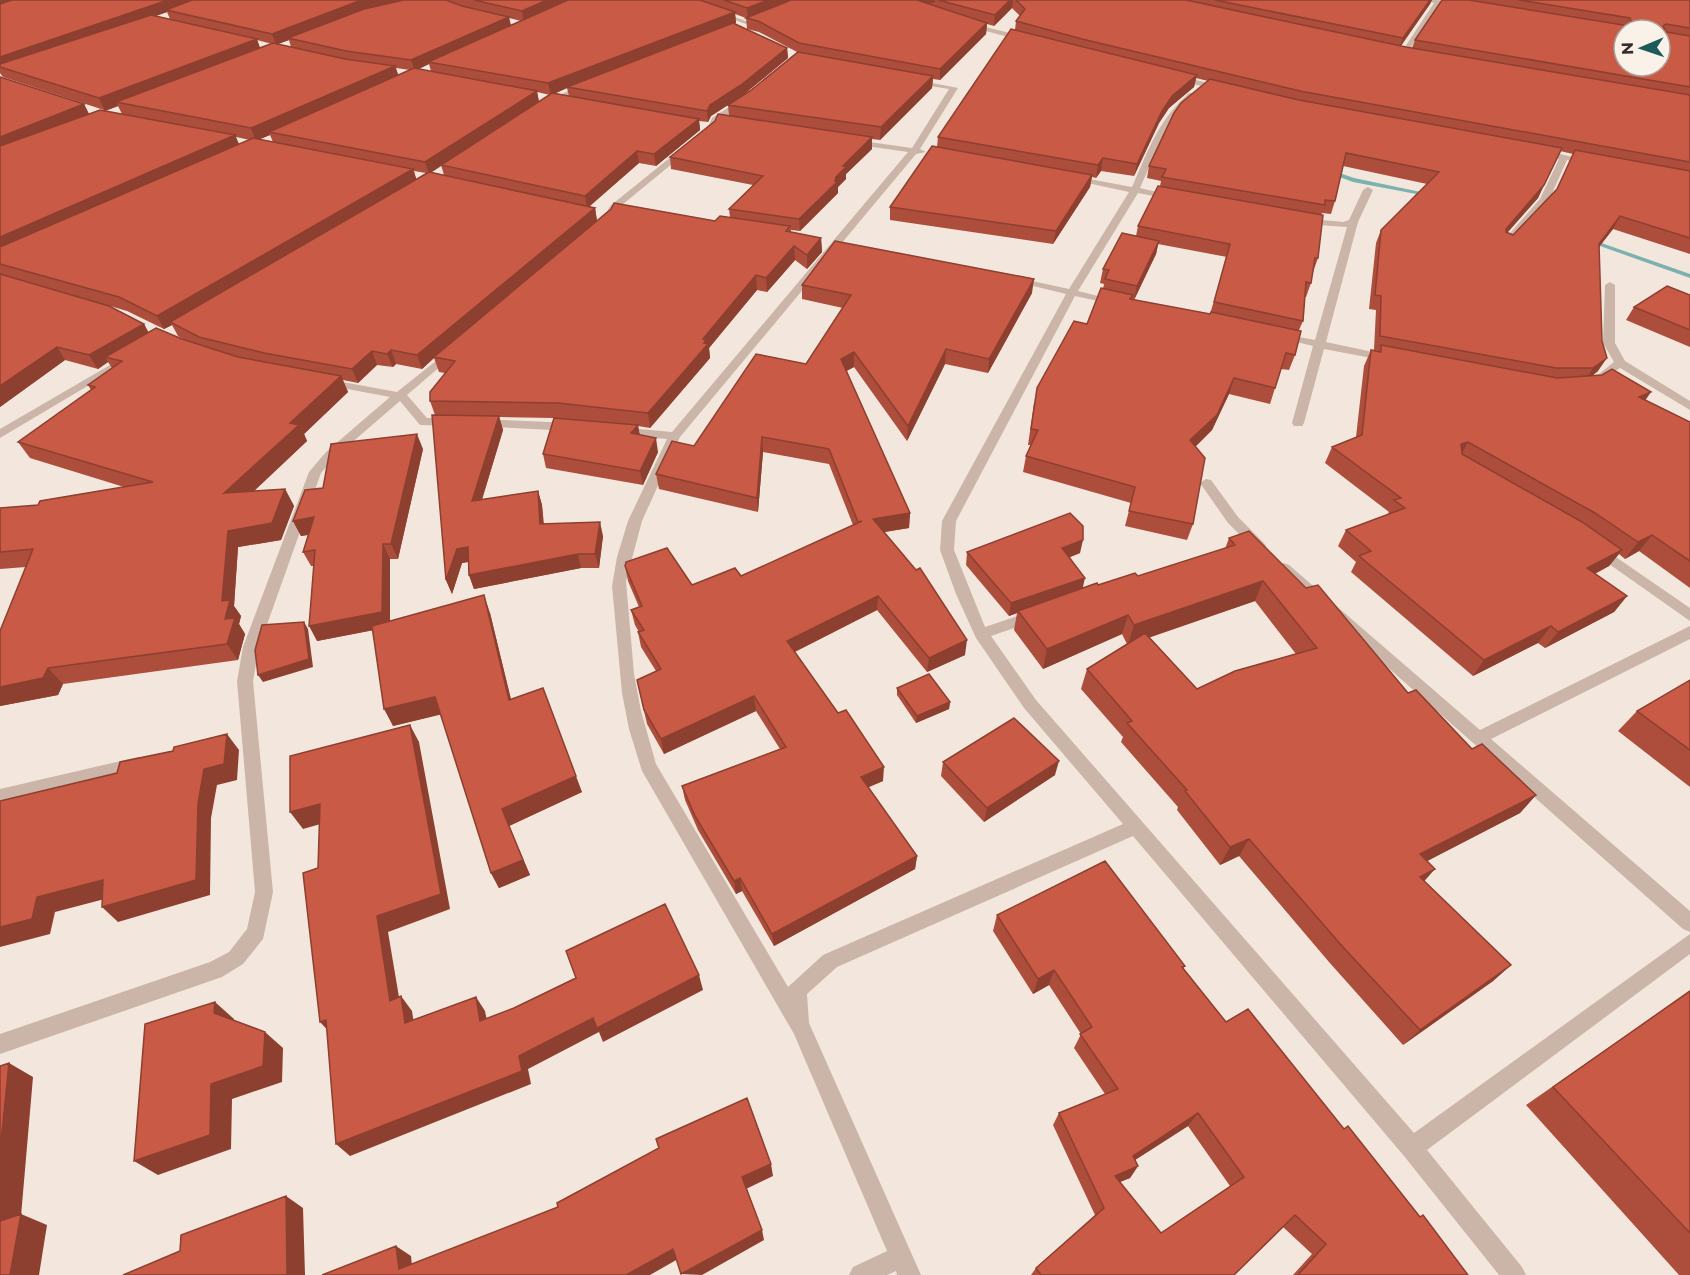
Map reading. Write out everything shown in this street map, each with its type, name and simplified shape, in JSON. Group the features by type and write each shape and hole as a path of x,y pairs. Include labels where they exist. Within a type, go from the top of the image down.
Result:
{"street":[{"path":"682,0 748,23"},
{"path":"1426,0 1468,7"},
{"path":"1402,54 1438,2"},
{"path":"734,29 758,19"},
{"path":"963,24 1032,42"},
{"path":"1392,52 1413,56"},
{"path":"1162,73 1228,91"},
{"path":"534,112 553,99 599,80"},
{"path":"861,1275 905,1266 801,1027 648,766 633,721 623,652 619,579 631,531 647,486 675,436 838,242 921,151 954,88 909,80"},
{"path":"1205,85 1174,111 1165,124 1135,190 1072,292 949,521 947,550 981,634 1030,704 1412,1148 1514,1275"},
{"path":"609,216 714,124 755,93"},
{"path":"542,97 576,104"},
{"path":"845,140 921,151"},
{"path":"1532,151 1596,163"},
{"path":"1506,243 1544,200 1564,157"},
{"path":"1066,177 1180,198"},
{"path":"1298,423 1353,222 1368,190"},
{"path":"1292,219 1343,225 1353,222"},
{"path":"1002,277 1128,304"},
{"path":"1610,285 1609,343 1620,363 1690,406"},
{"path":"1263,333 1400,360"},
{"path":"0,1044 215,970 236,958 256,933 264,892 243,739 245,681 251,647 315,472 330,455 402,396 460,344"},
{"path":"0,434 142,350"},
{"path":"1587,387 1620,363"},
{"path":"314,380 402,396 424,422 580,427"},
{"path":"604,430 675,436"},
{"path":"1206,483 1247,541 1480,737 1690,923"},
{"path":"1586,541 1690,616"},
{"path":"981,634 1049,610"},
{"path":"1480,737 1690,632"},
{"path":"0,796 158,759"},
{"path":"801,1027 797,990 830,961 1136,827"},
{"path":"1412,1148 1690,943"}],"building":[{"path":"12,0 168,0 0,57 0,4"},
{"path":"192,0 366,0 272,34 166,10"},
{"path":"404,0 446,0 509,17 411,60 346,51 288,38 364,9"},
{"path":"474,0 547,0 522,11"},
{"path":"568,0 700,0 735,12 548,83 428,62"},
{"path":"724,0 768,0 747,8"},
{"path":"791,0 917,0 987,23 940,69 799,43 758,21 746,18"},
{"path":"938,0 1010,0 995,15"},
{"path":"1016,0 1186,0 1406,47 1690,95 1690,162 1300,91 1082,39 1016,21 1025,9"},
{"path":"1215,0 1430,0 1403,38"},
{"path":"1442,0 1469,0 1612,23 1612,74 1415,40"},
{"path":"1519,0 1690,0 1690,28 1672,25 1672,18 1630,18"},
{"path":"151,15 257,39 99,98 0,67 0,64"},
{"path":"733,23 787,48 741,85 710,105 707,111 567,87"},
{"path":"1011,29 1197,75 1172,96 1162,111 1137,164 1103,158 1098,165 938,137"},
{"path":"1672,33 1690,36 1690,87 1637,78 1672,78"},
{"path":"273,43 345,59 395,66 251,128 116,102"},
{"path":"798,52 933,76 881,127 728,105 750,91"},
{"path":"414,68 537,91 425,162 269,132"},
{"path":"0,77 84,104 0,137"},
{"path":"1210,79 1299,100 1562,148 1544,185 1506,229 1506,232 1513,235 1557,189 1575,150 1690,171 1690,238 1620,216 1599,244 1602,341 1607,358 1593,368 1556,368 1380,336 1381,296 1375,295 1381,230 1439,172 1346,153 1335,201 1325,200 1325,205 1162,177 1166,169 1149,166 1174,113 1181,103"},
{"path":"552,93 699,119 654,154 637,151 585,196 441,165"},
{"path":"100,110 235,135 0,237 0,146"},
{"path":"718,114 872,137 843,166 846,167 836,177 835,181 838,181 799,219 729,209 763,176 670,157 715,121"},
{"path":"253,138 413,169 157,316 119,297 0,264 0,247"},
{"path":"932,146 1092,175 1056,231 890,207"},
{"path":"429,172 595,208 417,355 391,350 387,354 372,351 352,369 264,353 199,337 170,322"},
{"path":"1158,186 1323,215 1318,258 1315,258 1311,283 1306,282 1303,321 1214,302 1230,244 1138,226"},
{"path":"614,203 715,221 720,216 790,226 786,231 821,238 807,255 794,246 766,278 756,275 703,339 706,340 704,343 708,344 648,413 558,403 430,401 430,392 455,361 434,357 611,209"},
{"path":"1122,233 1159,241 1137,286 1105,279 1109,270 1103,269"},
{"path":"835,241 1034,279 989,359 946,349 908,426 854,352 841,359 910,513 873,519 916,570 920,568 967,640 929,658 878,596 787,641 838,713 846,710 884,767 861,777 917,856 772,934 740,878 734,881 695,816 682,786 786,747 754,696 661,739 644,710 637,680 661,669 638,632 644,630 631,610 642,606 625,566 626,562 667,548 692,585 735,568 741,576 862,521 858,522 829,449 762,437 757,498 656,474 672,441 694,446 756,354 806,364 851,295 802,285"},
{"path":"0,274 109,306 144,324 89,355 57,347 0,386"},
{"path":"1667,286 1690,295 1690,330 1634,307"},
{"path":"1101,288 1133,295 1130,299 1210,314 1211,312 1301,331 1295,355 1286,353 1275,388 1234,378 1217,415 1190,440 1205,458 1193,524 1129,511 1135,487 1026,456 1038,430 1031,429 1037,388 1074,321 1087,324"},
{"path":"156,328 238,357 341,376 290,423 299,425 224,493 285,489 272,523 228,531 222,601 230,600 225,619 235,618 227,644 48,668 43,678 0,687 0,631 33,549 0,552 0,508 38,505 40,501 153,482 18,442 95,387 88,385 122,361 105,357"},
{"path":"1381,345 1557,378 1602,375 1612,369 1651,392 1639,397 1690,422 1690,561 1652,535 1638,542 1595,513 1468,442 1461,444 1462,454 1582,522 1622,550 1587,568 1627,596 1558,632 1551,626 1484,660 1359,556 1371,551 1346,530 1405,508 1394,500 1401,498 1332,447 1362,435 1371,350 1381,352"},
{"path":"432,415 499,416 472,501 538,491 540,524 600,522 595,554 578,554 469,575 468,547 457,549 446,580"},
{"path":"554,418 638,425 631,433 656,438 640,471 543,454"},
{"path":"417,434 391,544 383,544 382,612 309,626 315,550 303,552 314,517 293,521 305,490 323,488 331,444"},
{"path":"1070,513 1083,526 1083,540 1062,548 1085,578 1011,603 967,552"},
{"path":"1249,531 1306,588 1318,585 1408,693 1416,690 1472,749 1482,744 1536,795 1420,854 1435,869 1420,877 1511,965 1420,1030 1342,946 1249,839 1230,847 1185,791 1187,790 1127,723 1132,721 1087,669 1145,633 1197,689 1235,671 1317,648 1263,581 1134,625 1128,615 1047,649 1018,611 1097,583 1098,585 1135,573 1138,576 1235,545 1229,538"},
{"path":"484,595 509,700 543,688 576,776 502,809 523,860 491,873 435,697 384,709 372,626"},
{"path":"304,622 309,659 258,675 255,650 262,625"},
{"path":"929,674 950,702 917,716 897,688"},
{"path":"1690,680 1690,750 1637,711"},
{"path":"1014,718 1059,761 987,808 943,762"},
{"path":"410,725 441,894 377,916 390,1001 401,996 405,1023 476,997 480,1021 514,1008 576,978 566,951 665,904 699,975 597,1028 593,1018 519,1056 522,1071 336,1144 326,1020 320,1022 303,873 318,868 320,804 290,812 290,756"},
{"path":"227,734 224,764 204,769 198,803 196,880 102,907 103,880 37,897 32,919 0,927 0,801 117,773 120,762 173,751 174,747"},
{"path":"1105,861 1185,966 1182,967 1226,1022 1248,1009 1344,1129 1348,1126 1420,1217 1423,1215 1468,1275 1298,1275 1326,1244 1295,1215 1234,1275 1041,1275 1036,1268 1104,1208 1059,1113 1118,1089 1080,1034 1092,1027 1054,970 1038,979 997,915","holes":["1198,1113 1244,1177 1161,1233 1115,1176 1138,1166 1133,1156"]},
{"path":"1690,991 1690,1233 1553,1087"},
{"path":"215,1002 214,1013 265,1032 263,1066 211,1084 210,1135 134,1161 145,1024"},
{"path":"9,1063 0,1152 0,1066"},
{"path":"747,1098 771,1164 742,1177 762,1230 681,1274 673,1249 626,1275 322,1275 396,1246 399,1269 558,1207 557,1203 659,1148 656,1139"},
{"path":"286,1196 287,1275 123,1275 180,1251 181,1235"},
{"path":"21,1214 10,1275 0,1275 0,1221"}],"waterway":[{"path":"1328,171 1353,180 1432,195"},
{"path":"1588,240 1690,276"}]}
